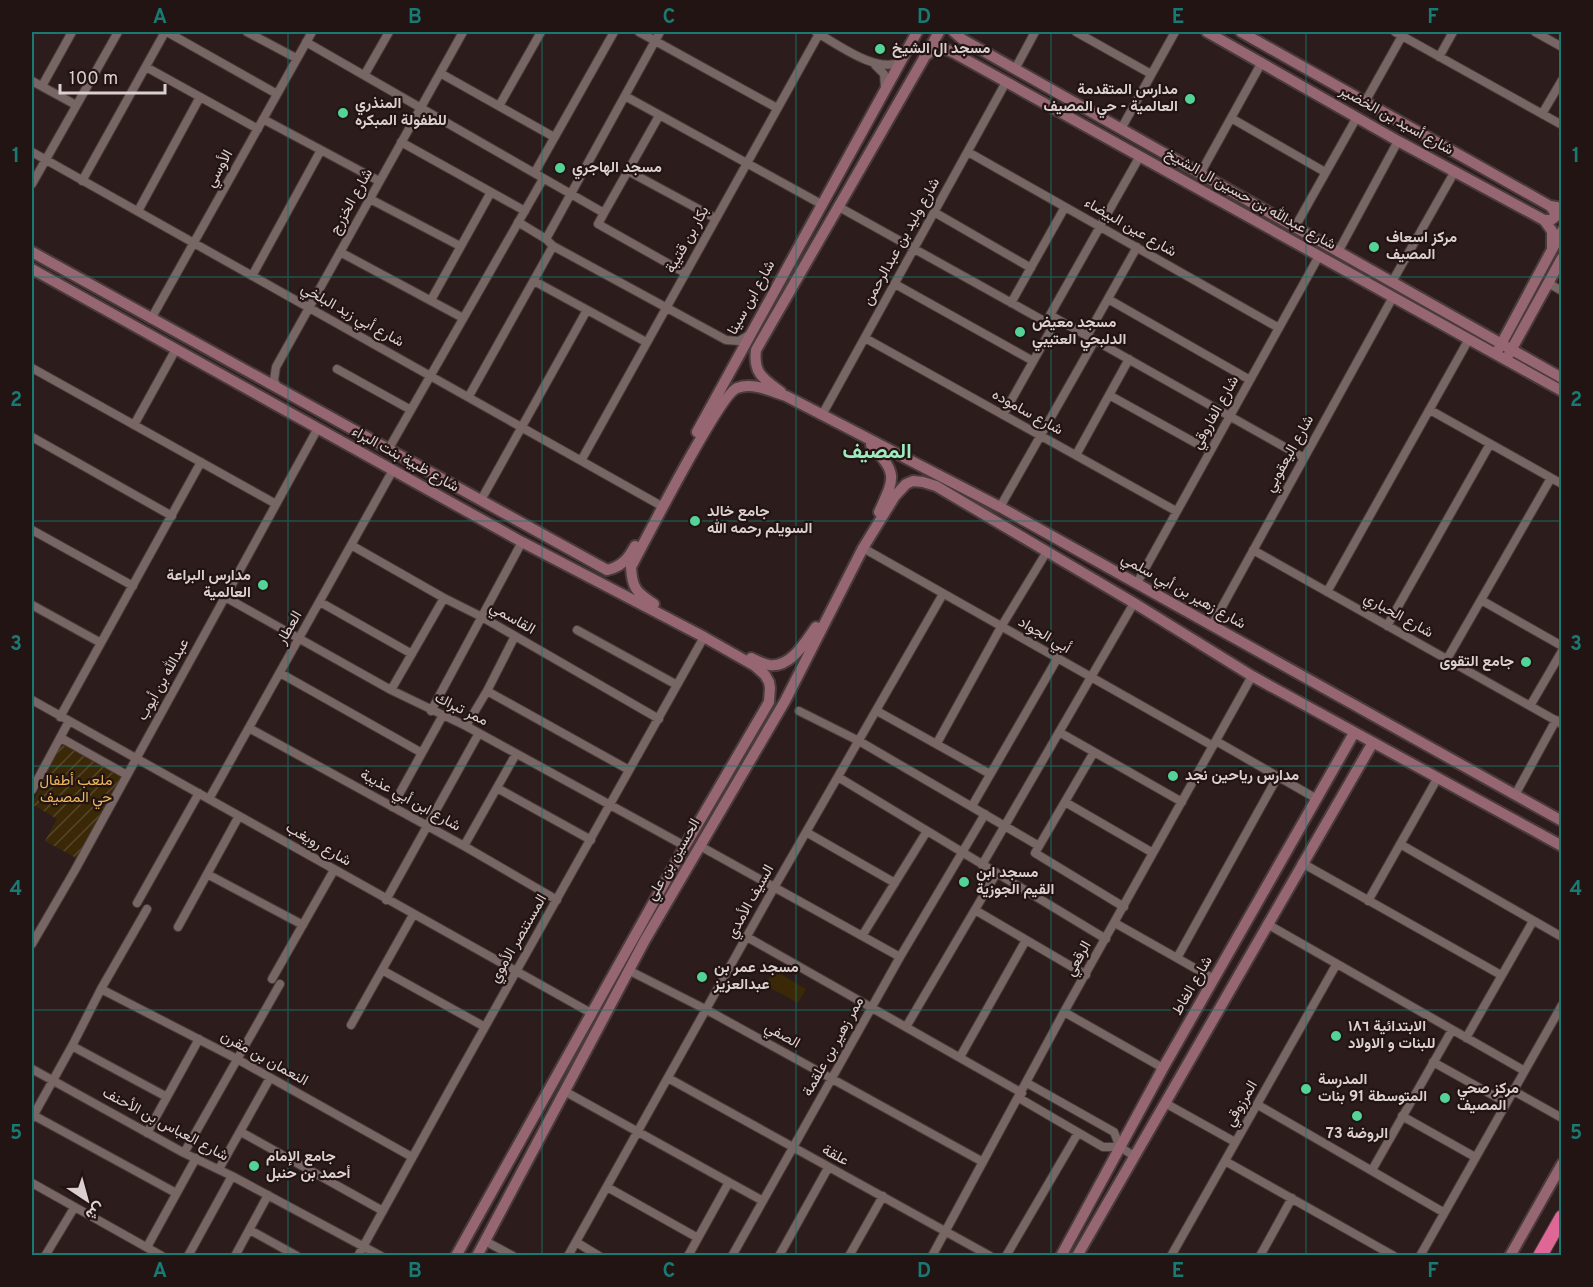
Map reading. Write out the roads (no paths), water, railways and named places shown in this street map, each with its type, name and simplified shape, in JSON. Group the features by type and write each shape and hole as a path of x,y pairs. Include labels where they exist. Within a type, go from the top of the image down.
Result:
{"highway":[{"path":"1540,1256 1562,1217"}],"street":[{"path":"42,86 72,32"},
{"path":"32,184 118,32"},
{"path":"82,181 166,32 277,94"},
{"path":"248,32 297,58"},
{"name":"الأوسي","path":"152,319 312,32"},
{"path":"365,74 389,32"},
{"name":"شارع الخزرج","path":"276,367 463,32"},
{"path":"499,106 541,32"},
{"path":"535,172 614,32"},
{"path":"639,32 777,108"},
{"path":"546,239 660,32"},
{"name":"شارع ابن سينا","path":"607,570 620,566 629,556 917,32"},
{"name":"شارع ابن سينا","path":"786,396 758,372 754,362 756,350 939,32"},
{"path":"1014,69 1035,32"},
{"path":"1076,32 1151,74"},
{"path":"1121,129 1175,32"},
{"name":"شارع أسيد بن الخضير","path":"1207,32 1398,141 1544,220"},
{"name":"شارع أسيد بن الخضير","path":"1240,32 1556,207"},
{"path":"1395,32 1562,125"},
{"path":"1440,57 1453,32"},
{"path":"1535,32 1562,47"},
{"path":"817,33 874,64 884,74 885,89"},
{"name":"بكار بن قتيبة","path":"582,459 817,33"},
{"path":"953,52 948,46 949,41 958,35"},
{"name":"شارع عبدالله بن حسين ال الشيخ","path":"958,35 1014,69 1392,282 1498,349 1562,378"},
{"path":"1365,102 1402,36"},
{"path":"306,42 604,213"},
{"path":"924,57 936,47 953,52"},
{"name":"شارع عبدالله بن حسين ال الشيخ","path":"953,52 1469,339 1498,349"},
{"path":"874,64 888,66 900,62"},
{"path":"1200,174 1262,62"},
{"path":"146,67 258,129"},
{"path":"440,73 554,137"},
{"path":"1542,114 1562,80"},
{"path":"32,81 76,105"},
{"name":"شارع وليد بن عبدالرحمن","path":"822,415 1006,82"},
{"path":"625,96 821,204"},
{"path":"138,211 200,97"},
{"path":"658,116 598,224 685,273"},
{"path":"1295,227 1357,117"},
{"path":"1231,118 1325,172"},
{"path":"263,119 379,182"},
{"path":"1338,252 1398,141"},
{"path":"401,142 525,211"},
{"path":"252,276 321,150"},
{"name":"شارع أبي زيد البلخي","path":"32,152 582,459 658,504"},
{"name":"شارع عين البيضاء","path":"968,152 1279,328"},
{"path":"1003,415 1053,326 1050,315 1140,156"},
{"path":"628,171 715,218"},
{"path":"1392,282 1455,171"},
{"path":"388,450 543,179"},
{"path":"431,300 491,192"},
{"path":"370,199 460,246"},
{"path":"839,207 1053,326"},
{"path":"1011,303 1065,207"},
{"path":"1544,220 1551,220 1555,217 1556,207"},
{"path":"934,212 1031,268"},
{"path":"1544,220 1552,231 1552,249"},
{"path":"518,222 546,239 553,246 730,342 739,341 749,335"},
{"path":"1498,349 1562,231"},
{"path":"805,233 820,240"},
{"path":"469,396 553,246"},
{"path":"1087,336 1137,247"},
{"name":"شارع ظبية بنت البراء","path":"32,252 607,570"},
{"path":"340,252 463,318"},
{"name":"شارع الفاروقي","path":"1137,583 1319,256"},
{"path":"1509,355 1562,258"},
{"name":"شارع ظبية بنت البراء","path":"32,271 522,542 704,637 755,666 765,675"},
{"path":"534,281 646,342"},
{"path":"1548,283 1562,291"},
{"path":"895,284 1033,361"},
{"name":"شارع اليعقوبي","path":"1212,625 1393,297"},
{"path":"1108,299 1250,380"},
{"path":"480,500 587,310"},
{"path":"1050,315 1304,458"},
{"name":"شارع ساموده","path":"865,338 1176,511"},
{"path":"1327,592 1469,339"},
{"path":"1000,507 1095,340"},
{"path":"134,425 176,349"},
{"name":"شارع عبدالله بن حسين ال الشيخ","path":"1509,355 1562,391"},
{"path":"1076,455 1129,359"},
{"path":"257,376 269,373 276,367"},
{"path":"276,367 274,376 277,387"},
{"path":"32,368 276,504"},
{"path":"337,369 411,410"},
{"path":"786,396 750,386 735,388 730,393 708,425 631,567 632,583 639,594 704,637 768,665 780,664 801,648 840,591"},
{"path":"1109,395 1210,451"},
{"name":"شارع زهير بن أبي سلمي","path":"786,396 1000,507 1562,821"},
{"path":"1430,410 1562,484"},
{"name":"عبدالله بن أيوب","path":"32,944 318,428"},
{"path":"32,437 172,516"},
{"path":"862,548 892,480 889,465 864,438"},
{"path":"1387,626 1490,444"},
{"path":"60,717 201,462"},
{"name":"العطار","path":"209,799 393,470"},
{"path":"1447,659 1551,478"},
{"name":"الحسين بن علي","path":"477,1256 630,971 785,701 862,548 896,496 906,484 913,481 936,486 1046,553"},
{"path":"32,530 133,586"},
{"path":"431,711 522,542"},
{"name":"القاسمي","path":"351,545 482,617 658,719"},
{"name":"أبي الجواد","path":"862,548 1090,678 1278,776 1317,799"},
{"name":"شارع الحباري","path":"1253,550 1559,722"},
{"path":"936,743 1001,627 1046,553 1134,603 1252,676 1372,744 1562,846"},
{"name":"السيف الأمدي","path":"568,1256 806,831 943,594"},
{"name":"ممر تبراك","path":"225,597 392,690 431,711 466,726 685,846"},
{"path":"392,690 444,598"},
{"path":"1481,600 1562,646"},
{"path":"320,602 412,654"},
{"path":"982,865 1134,603"},
{"path":"32,605 101,643"},
{"path":"577,630 677,685"},
{"path":"466,726 515,636"},
{"name":"المستنصر الأموي","path":"358,1256 704,637"},
{"path":"1530,706 1562,651"},
{"path":"972,806 1057,659"},
{"path":"280,673 423,753"},
{"name":"الحسين بن علي","path":"456,1256 685,846 769,702 770,688 765,675"},
{"name":"الرقعي","path":"932,1256 1064,1012 1252,676"},
{"path":"487,691 629,770"},
{"name":"شارع رويغب","path":"32,700 591,1013"},
{"path":"799,711 859,741 1006,826 1037,850 1124,906"},
{"path":"877,711 990,774"},
{"path":"392,807 443,715"},
{"path":"32,789 69,722"},
{"path":"1515,795 1559,722"},
{"name":"شارع ابن أبي عذيبة","path":"249,728 464,846 557,900"},
{"path":"1059,732 1182,802"},
{"path":"386,900 478,733"},
{"name":"شارع الغاط","path":"1060,1256 1163,1068 1354,733"},
{"path":"61,738 127,775"},
{"path":"1077,1256 1372,744"},
{"path":"1037,850 1094,752"},
{"path":"464,846 516,754"},
{"path":"1177,958 1278,776"},
{"path":"838,777 1106,939"},
{"path":"1368,901 1437,779"},
{"path":"497,788 591,840"},
{"path":"137,903 199,793"},
{"path":"1065,802 1153,853"},
{"name":"ممر زهير بن علقمة","path":"732,1256 900,957 985,814"},
{"path":"178,927 239,816"},
{"path":"806,831 895,883"},
{"path":"862,936 927,831"},
{"path":"1400,844 1562,937"},
{"path":"700,846 900,957"},
{"path":"1302,863 1501,975"},
{"path":"184,1153 237,1059 303,925 334,870"},
{"path":"207,874 303,925"},
{"path":"906,1027 996,874"},
{"path":"147,909 32,1116 176,1193"},
{"path":"975,910 1086,975"},
{"path":"351,1024 413,915"},
{"path":"1466,1038 1533,921"},
{"path":"1115,923 1214,979"},
{"path":"1267,924 1523,1070"},
{"path":"747,938 960,1057 1078,1133 1103,1147 1120,1147 1134,1156"},
{"path":"960,1057 1026,940"},
{"name":"المرزوقي","path":"1171,1256 1336,965"},
{"path":"382,970 484,1028"},
{"name":"الصفي","path":"630,971 707,1010 983,1162"},
{"name":"النعمان بن مقرن","path":"101,989 237,1059 412,1158"},
{"path":"1420,1256 1523,1070 1562,1005"},
{"path":"1064,1012 1163,1068"},
{"path":"1372,1170 1452,1030"},
{"path":"147,1133 199,1039"},
{"path":"72,1046 167,1097"},
{"path":"1433,1062 1505,1102"},
{"name":"شارع العباس بن الأحنف","path":"32,1069 184,1153 219,1169 381,1256"},
{"path":"219,1169 270,1078"},
{"name":"علقة","path":"668,1078 990,1256"},
{"path":"1027,1083 1114,1132 1120,1147"},
{"path":"1512,1090 1562,1118"},
{"path":"566,1092 763,1201"},
{"path":"1164,1103 1235,1142"},
{"path":"1258,1106 1443,1212"},
{"path":"1402,1116 1475,1157"},
{"path":"241,1132 383,1211"},
{"path":"1006,1256 1078,1133"},
{"path":"147,1247 196,1158"},
{"path":"1225,1161 1394,1256"},
{"path":"1510,1256 1562,1164"},
{"path":"779,1256 828,1168"},
{"path":"188,1256 232,1176"},
{"path":"688,1256 729,1182"},
{"path":"32,1183 162,1256"},
{"path":"607,1187 698,1238"},
{"path":"235,1256 268,1195"},
{"path":"849,1256 883,1196"},
{"path":"1260,1256 1292,1198"},
{"path":"45,1256 74,1208"},
{"path":"249,1230 297,1256"},
{"path":"485,1241 513,1256"},
{"path":"576,1242 599,1256"}],"place":[{"name":"مسجد ال الشيخ","path":"880,49"},
{"name":"مدارس المتقدمة العالمية - حي المصيف","path":"1190,99"},
{"name":"المنذري للطفولة المبكره","path":"343,113"},
{"name":"مسجد الهاجري","path":"560,168"},
{"name":"مركز اسعاف المصيف","path":"1374,247"},
{"name":"مسجد معيض الدلبحي العتيبي","path":"1020,332"},
{"name":"جامع خالد السويلم رحمه الله","path":"695,521"},
{"name":"مدارس البراعة العالمية","path":"263,585"},
{"name":"جامع التقوى","path":"1526,662"},
{"name":"مدارس رياحين نجد","path":"1173,776"},
{"name":"مسجد ابن القيم الجوزية","path":"964,882"},
{"name":"مسجد عمر بن عبدالعزيز","path":"702,977"},
{"name":"الابتدائية ١٨٦ للبنات و الاولاد","path":"1336,1036"},
{"name":"المدرسة المتوسطة 91 بنات","path":"1306,1089"},
{"name":"مركز صحي المصيف","path":"1445,1098"},
{"name":"الروضة 73","path":"1357,1116"},
{"name":"جامع الإمام أحمد بن حنبل","path":"254,1166"}],"district":[{"name":"المصيف","path":"877,452"}],"park label":[{"name":"ملعب أطفال حي المصيف","path":"76,790"}]}
